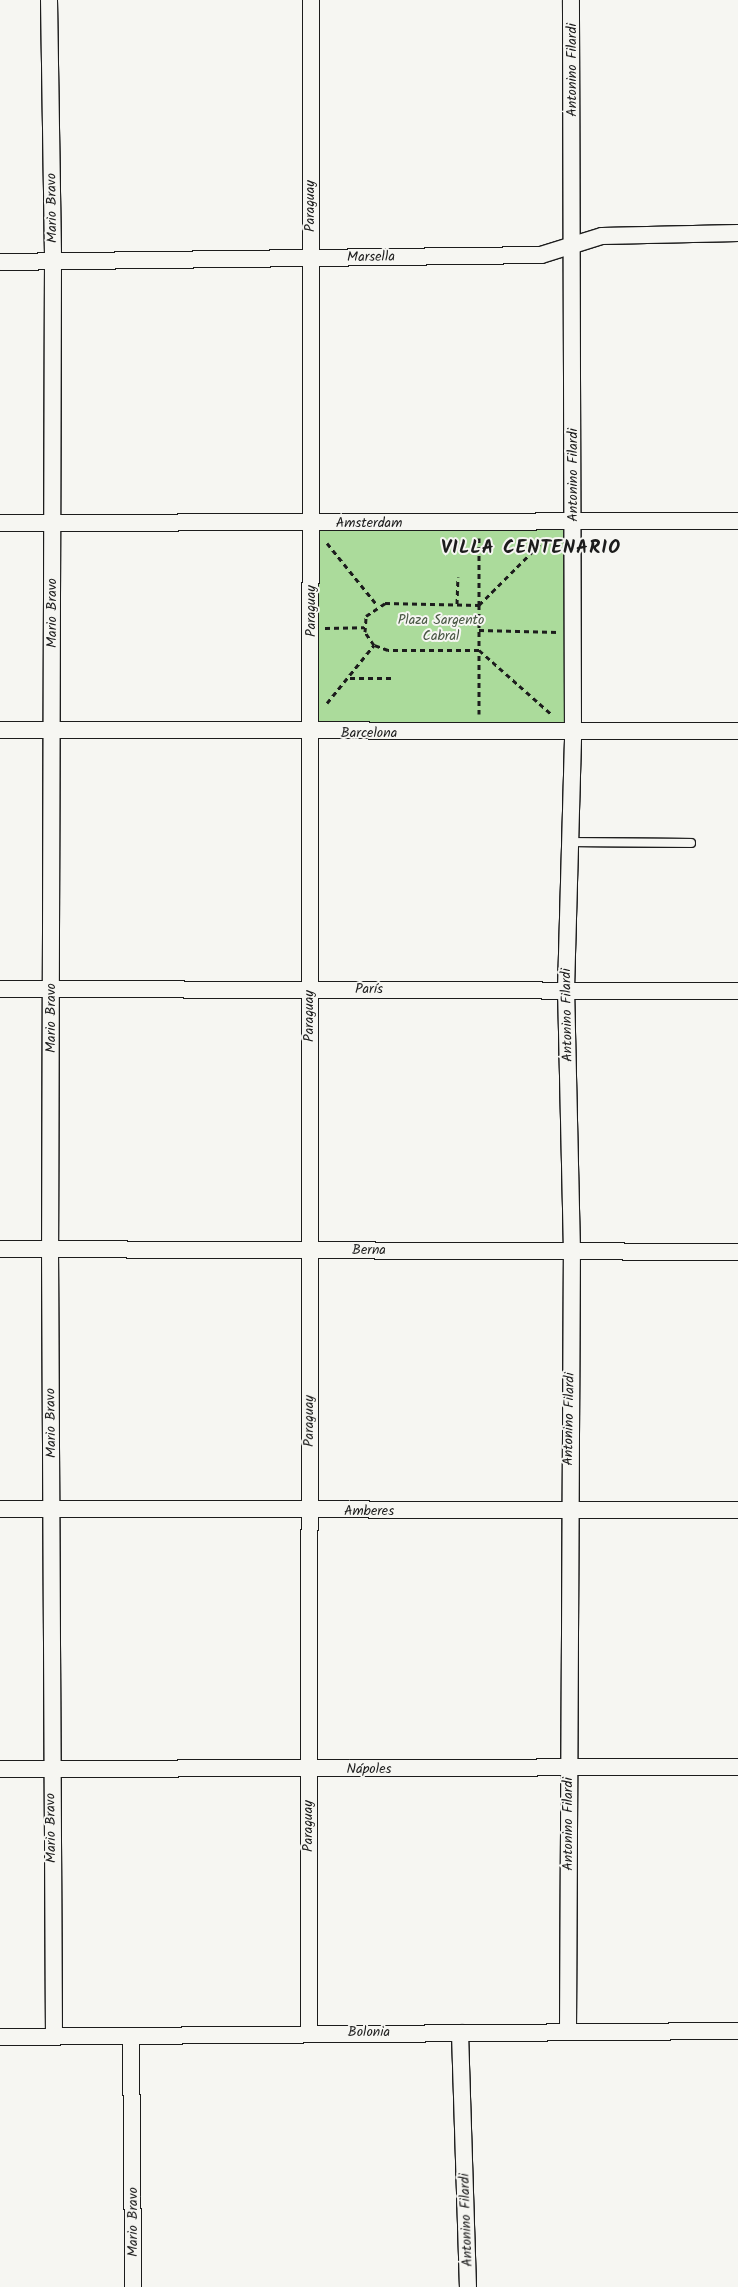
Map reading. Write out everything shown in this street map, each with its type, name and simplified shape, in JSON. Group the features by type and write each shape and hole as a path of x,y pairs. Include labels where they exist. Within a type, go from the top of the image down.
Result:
{"street":[{"name":"Mario Bravo","path":"48,0 53,261 50,1248 51,1769 54,2037"},
{"name":"Paraguay","path":"310,2032 307,1770 311,0"},
{"name":"Antonino Filardi","path":"568,2029 568,1511 572,1252 566,990 573,733 573,633 567,522 573,244 571,0"},
{"name":"Marsella","path":"0,262 542,255 602,236 738,233"},
{"name":"Amsterdam","path":"0,523 738,521"},
{"name":"Barcelona","path":"0,730 309,728 478,733 738,732"},
{"name":"París","path":"0,989 309,988 738,991"},
{"name":"Berna","path":"0,1248 738,1252"},
{"name":"Amberes","path":"0,1510 738,1510"},
{"name":"Nápoles","path":"0,1769 307,1770 738,1767"},
{"name":"Bolonia","path":"0,2037 310,2032 460,2033 568,2029 738,2031"},
{"name":"Antonino Filardi","path":"460,2033 468,2287"},
{"name":"Mario Bravo","path":"131,2036 133,2287"}],"lane":[{"path":"570,842 691,843"}],"path":[{"path":"567,522 479,605 377,605 366,616 364,627 374,645 388,650 479,650 573,733"},
{"path":"310,523 377,605"},
{"path":"478,523 478,733"},
{"path":"457,604 458,577"},
{"path":"311,628 364,627"},
{"path":"479,630 573,633"},
{"path":"309,728 374,645"},
{"path":"350,678 392,678"}],"green space":[{"name":"Plaza Sargento Cabral","path":"573,522 573,733 309,733 311,523"}],"district":[{"name":"VILLA CENTENARIO","path":"531,549"}]}
